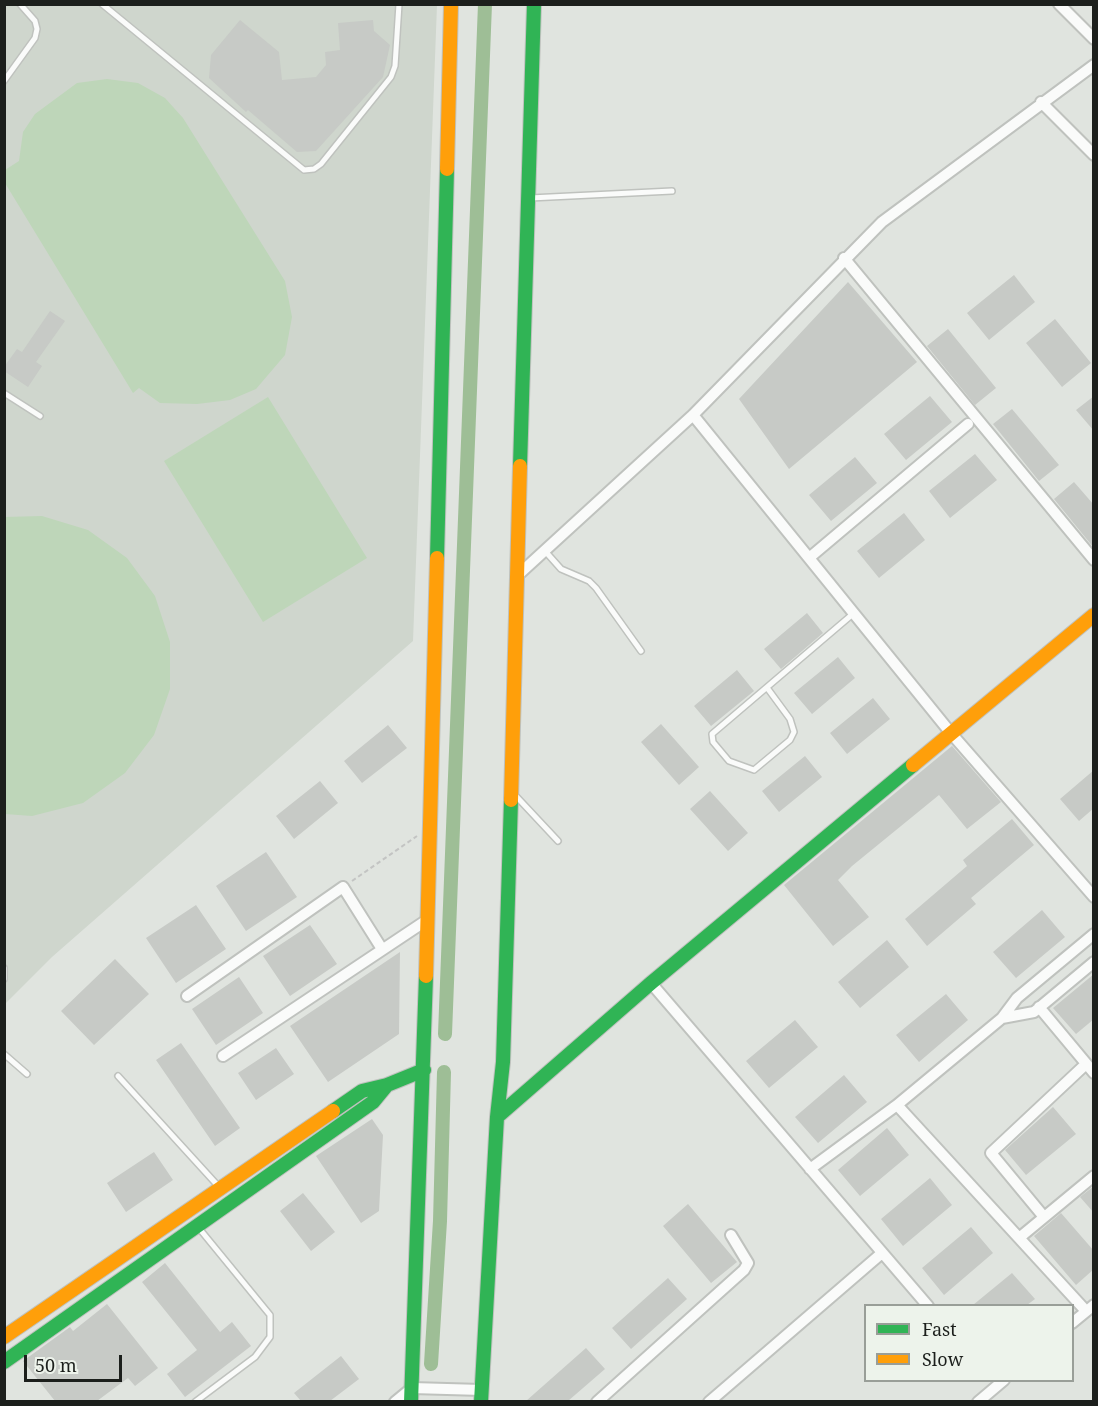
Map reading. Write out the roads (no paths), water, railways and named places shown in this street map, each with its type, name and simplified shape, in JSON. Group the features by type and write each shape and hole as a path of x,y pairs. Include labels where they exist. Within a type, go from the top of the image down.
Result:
{"street":[{"path":"411,1395 424,1070 451,4"},
{"path":"395,1401 411,1395 482,1396 497,1117 503,1062 534,4"},
{"path":"1059,4 1094,39"},
{"path":"518,575 693,415 844,258 882,222 1041,102 1094,65"},
{"path":"1041,102 1094,155"},
{"path":"844,258 1094,561"},
{"path":"693,415 950,732 1094,897"},
{"path":"809,558 968,424"},
{"path":"497,1117 651,983 950,732 1094,615"},
{"path":"187,996 342,887 382,949"},
{"path":"223,1056 427,920"},
{"path":"810,1169 897,1105 1002,1018 1017,998 1094,934"},
{"path":"1002,1018 1034,1012 1094,962"},
{"path":"651,983 927,1304"},
{"path":"1039,1007 1090,1068 991,1153 1044,1217"},
{"path":"4,1338 362,1091 387,1085 424,1070"},
{"path":"4,1362 373,1102 387,1085"},
{"path":"897,1105 1019,1238 1090,1308 1074,1321"},
{"path":"1019,1238 1094,1176"},
{"path":"597,1401 744,1270 748,1263 731,1235"},
{"path":"709,1401 882,1253"},
{"path":"978,1401 998,1382"}],"lane":[{"path":"4,81 35,38 37,29 35,21 20,4"},
{"path":"102,4 304,170 314,169 321,164 391,77 395,66 399,4"},
{"path":"528,198 672,191"},
{"path":"4,393 40,416"},
{"path":"545,552 561,569 589,581 596,588 641,651"},
{"path":"768,689 790,719 794,732 790,740 754,770 729,761 713,742 712,734 768,689 854,613"},
{"path":"511,792 558,841"},
{"path":"4,968 4,979"},
{"path":"4,1054 27,1074"},
{"path":"118,1076 221,1188"},
{"path":"195,1401 255,1357 270,1337 270,1315 198,1227"}],"waterway":[{"path":"445,1034 485,4"},
{"path":"431,1364 440,1221 444,1072"}]}
